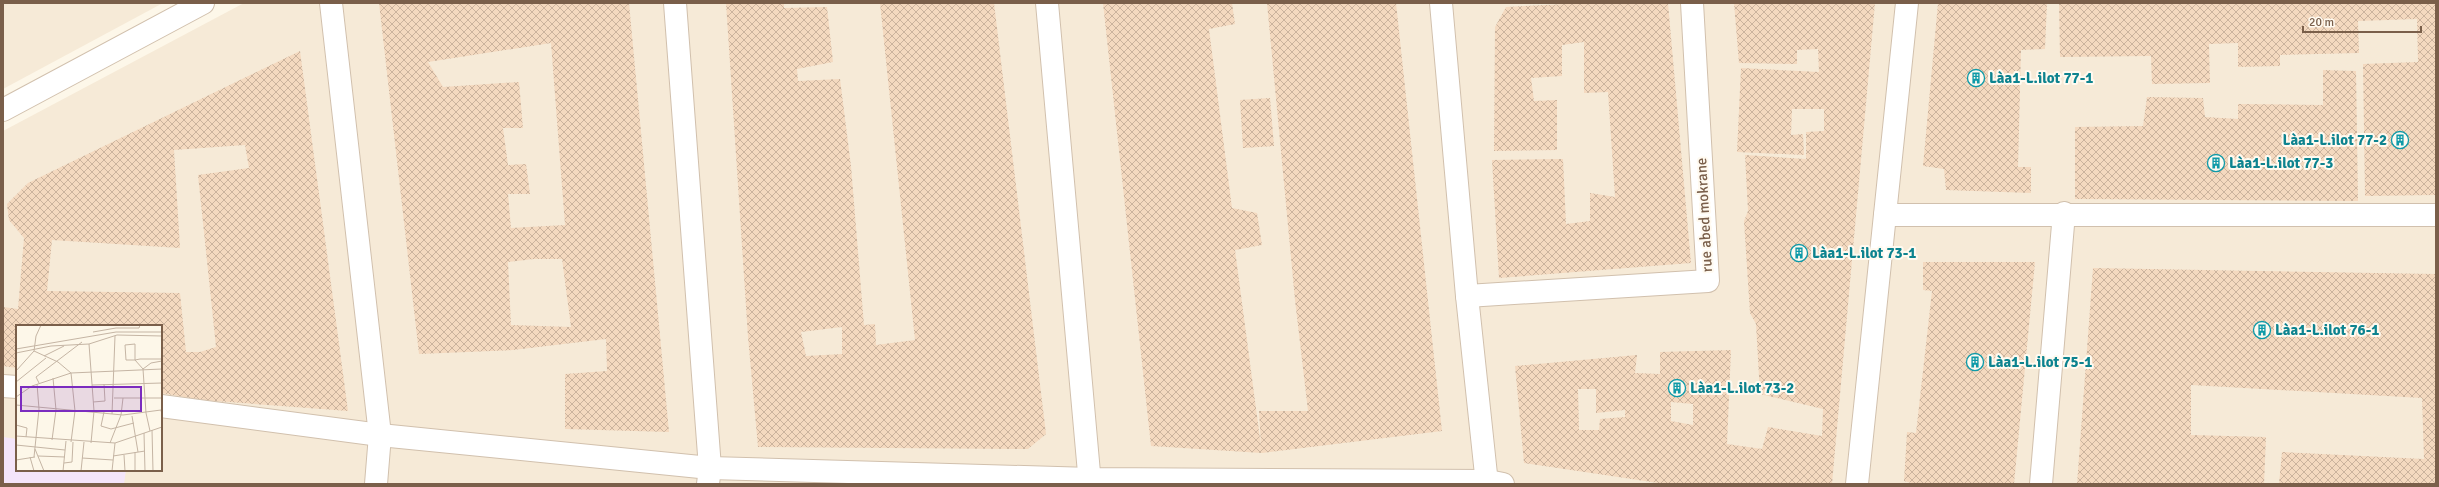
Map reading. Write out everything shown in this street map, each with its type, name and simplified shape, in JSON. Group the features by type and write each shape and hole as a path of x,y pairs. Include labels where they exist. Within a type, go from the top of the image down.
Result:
{"street":[{"path":"3,110 202,3"},
{"path":"331,3 380,435 376,484"},
{"path":"675,3 709,476"},
{"path":"1047,3 1090,482"},
{"path":"162,406 709,476 1090,482 1493,483 1467,296 1441,3"},
{"name":"rue abed mokrane","path":"1467,296 1708,281 1692,3"},
{"path":"1857,484 1907,3"},
{"path":"1885,215 2064,213 2436,215"},
{"path":"2041,484 2064,213"},
{"path":"3,386 16,388"}],"shaded area":[{"path":"3,3 163,3 3,89"},
{"path":"244,3 2436,3 2436,484 3,484 3,131"},
{"path":"3,437 16,439 16,471 126,471 124,484 3,484"}],"building":[{"path":"379,3 629,3 669,432 565,429 565,374 607,371 606,339 513,350 419,354","holes":["551,43 565,225 511,228 508,194 530,194 526,164 508,165 503,128 523,128 519,82 443,87 428,62","534,259 562,259 571,327 511,325 508,262"]},
{"path":"726,3 784,3 784,8 827,7 833,62 797,69 798,81 840,79 851,166 864,325 875,324 876,345 915,340 880,3 994,3 1046,434 1028,449 758,447 748,337","holes":["842,327 842,354 806,356 801,332"]},
{"path":"1103,3 1232,3 1235,24 1209,29 1232,208 1257,213 1262,245 1235,250 1261,446 1259,411 1308,411 1295,300 1267,3 1396,3 1442,431 1262,453 1151,446"},
{"path":"1585,3 1668,3 1691,263 1499,278 1492,160 1563,159 1566,224 1590,221 1590,193 1615,197 1608,92 1584,93 1584,42 1562,45 1562,76 1531,78 1534,101 1557,100 1557,150 1494,151 1495,27 1506,7"},
{"name":"Làa1-L.ilot 73-1","path":"1734,3 1875,3 1832,484 1665,484 1524,463 1515,366 1637,355 1635,373 1660,374 1660,352 1731,350 1727,444 1762,449 1768,427 1822,436 1823,409 1760,394 1756,324 1750,313 1744,221 1748,211 1745,155 1806,159 1806,132 1824,131 1824,109 1792,109 1791,135 1803,134 1804,155 1737,152 1741,68 1819,72 1818,49 1797,50 1797,64 1739,63","holes":["1578,389 1596,389 1596,413 1625,410 1625,417 1600,419 1599,430 1579,430","1671,402 1693,404 1693,425 1671,421"]},
{"name":"Làa1-L.ilot 77-1","path":"1938,3 2047,3 2045,49 2021,50 2018,167 2031,167 2031,193 1946,190 1944,169 1923,166"},
{"name":"Làa1-L.ilot 77-2","path":"2059,3 2436,3 2436,195 2365,196 2363,64 2418,62 2417,19 2358,21 2359,53 2280,55 2280,66 2238,67 2238,43 2209,44 2210,83 2152,84 2151,56 2060,57"},
{"path":"300,51 348,411 202,400 162,393 162,325 16,325 16,368 3,366 3,307 18,309 24,238 9,220 7,204 28,183","holes":["245,145 249,168 198,175 216,347 200,352 186,352 180,293 47,291 52,240 180,248 174,150"]},
{"name":"Làa1-L.ilot 77-3","path":"2323,70 2356,71 2358,201 2075,199 2075,127 2143,126 2147,97 2203,98 2205,117 2238,119 2238,104 2323,105"},
{"path":"1270,98 1274,146 1243,148 1240,100"},
{"name":"Làa1-L.ilot 75-1","path":"1923,262 2035,262 2014,484 1915,484 1904,481 1907,432 1916,433 1932,291 1923,290"},
{"name":"Làa1-L.ilot 76-1","path":"2093,268 2436,274 2436,484 2279,484 2282,452 2424,459 2422,398 2191,385 2191,435 2266,437 2264,484 2077,484"}],"place":[{"name":"Làa1-L.ilot 77-1","path":"1976,78"},
{"name":"Làa1-L.ilot 77-2","path":"2400,140"},
{"name":"Làa1-L.ilot 77-3","path":"2216,163"},
{"name":"Làa1-L.ilot 73-1","path":"1799,253"},
{"name":"Làa1-L.ilot 76-1","path":"2262,330"},
{"name":"Làa1-L.ilot 75-1","path":"1975,362"},
{"name":"Làa1-L.ilot 73-2","path":"1677,388"}]}
